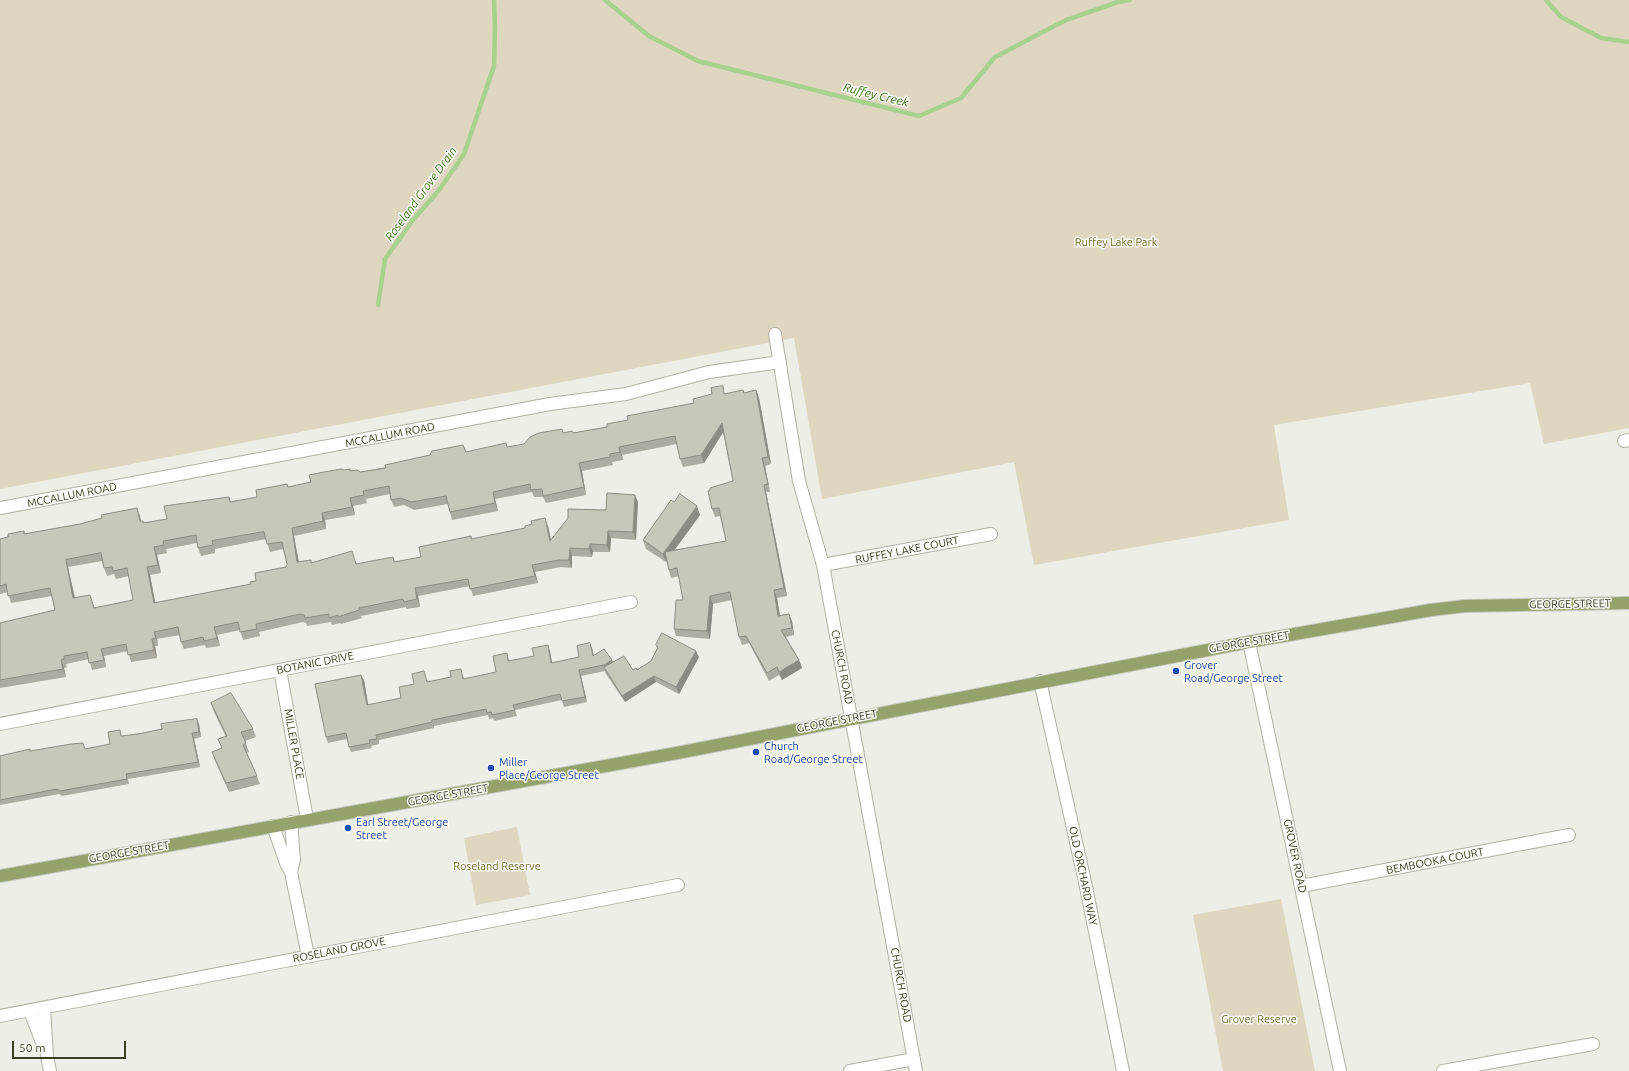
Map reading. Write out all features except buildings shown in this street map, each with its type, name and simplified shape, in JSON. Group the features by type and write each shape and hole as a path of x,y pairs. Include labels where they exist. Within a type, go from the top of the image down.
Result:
{"main road":[{"name":"GEORGE STREET","path":"0,876 677,753 1040,681 1249,642 1465,606 1629,603"}],"street":[{"name":"CHURCH ROAD","path":"775,334 799,481 823,565 916,1071"},
{"name":"MCCALLUM ROAD","path":"0,508 550,404 626,394 709,372 780,362"},
{"name":"RUFFEY LAKE COURT","path":"823,565 991,534"},
{"name":"BOTANIC DRIVE","path":"0,724 631,602"},
{"name":"GROVER ROAD","path":"1249,642 1340,1071"},
{"name":"MILLER PLACE","path":"280,670 308,819"},
{"name":"OLD ORCHARD WAY","path":"1040,681 1085,882 1123,1071"},
{"path":"291,822 294,860 291,872"},
{"path":"273,826 286,863 291,872 308,956"},
{"name":"BEMBOOKA COURT","path":"1301,886 1569,835"},
{"name":"ROSELAND GROVE","path":"0,1016 678,885"},
{"path":"44,1008 47,1056 50,1071"},
{"path":"30,1010 47,1056"},
{"path":"1443,1071 1593,1044"},
{"path":"850,1071 914,1059"}],"green space":[{"name":"Ruffey Lake Park","path":"0,0 1629,0 1629,428 1544,444 1530,383 1274,425 1289,520 1034,565 1014,462 822,499 794,338 0,489"},
{"name":"Roseland Reserve","path":"517,827 530,895 476,905 464,838"},
{"name":"Grover Reserve","path":"1281,899 1315,1071 1223,1071 1193,915"}],"waterway":[{"name":"Roseland Grove Drain","path":"378,305 385,259 413,220 440,189 464,154 494,66 494,0"},
{"name":"Ruffey Creek","path":"605,0 649,36 698,61 919,116 961,98 995,57 1066,20 1118,2 1130,0"},
{"name":"Ruffey Creek","path":"1546,0 1561,17 1601,38 1629,42"}],"place":[{"name":"Grover Road/George Street","path":"1176,671"},
{"name":"Church Road/George Street","path":"756,752"},
{"name":"Miller Place/George Street","path":"491,768"},
{"name":"Earl Street/George Street","path":"348,828"}]}
